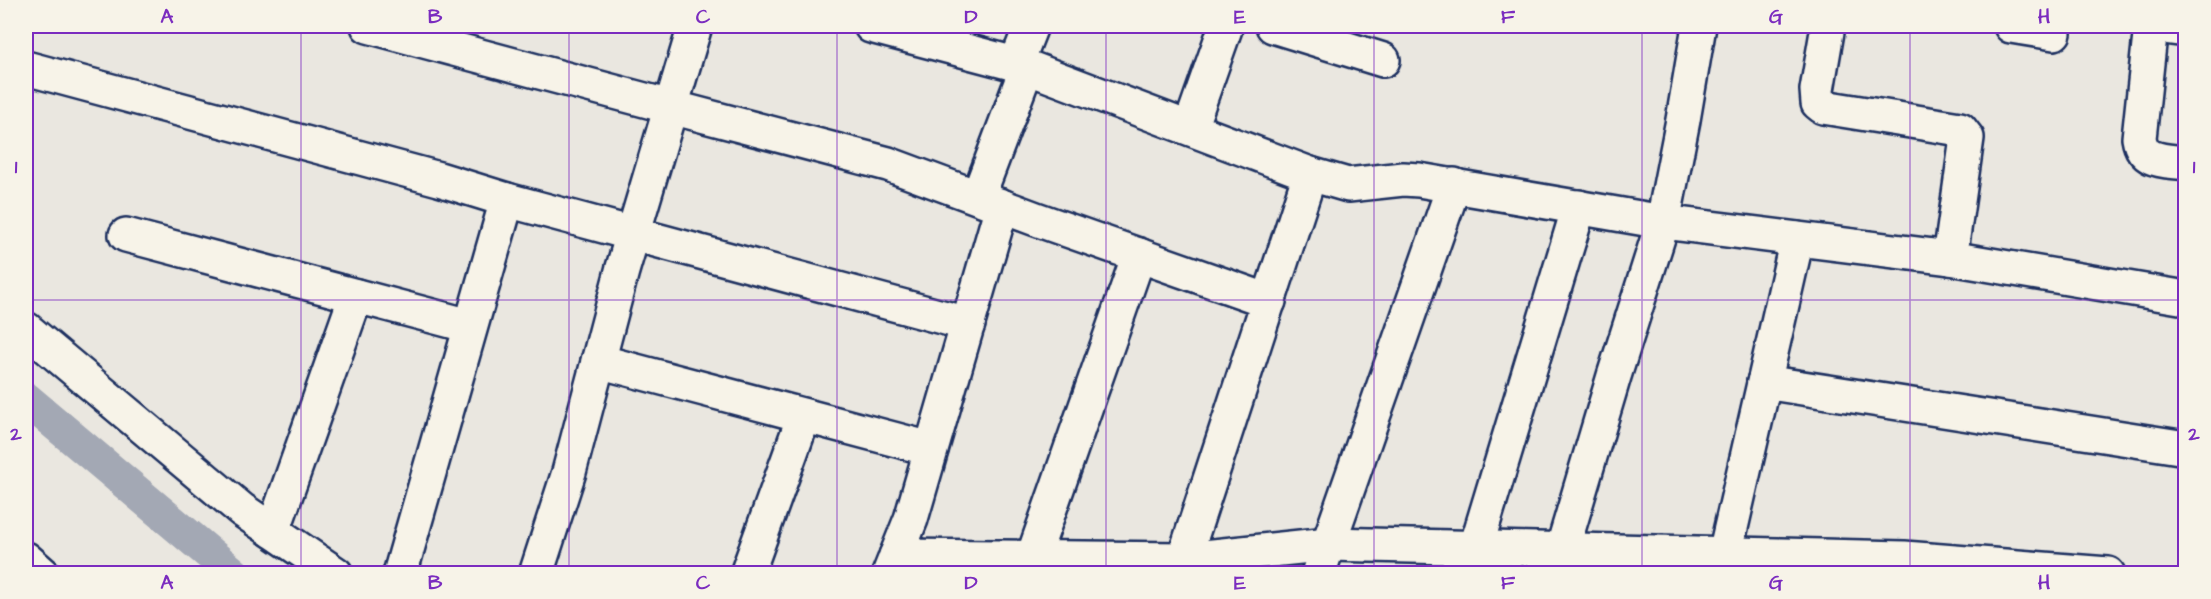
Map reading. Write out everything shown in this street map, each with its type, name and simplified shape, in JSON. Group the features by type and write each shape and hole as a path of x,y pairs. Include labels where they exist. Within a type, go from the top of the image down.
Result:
{"street":[{"path":"368,26 888,164 1269,301"},
{"path":"536,573 569,472 633,233 695,26"},
{"path":"871,26 1021,66 1310,174 1348,185 1403,179 1664,222 1950,258 2186,298"},
{"path":"1031,26 990,201 968,324 911,519 892,565 1182,566 1324,559 1402,559 1476,547 1558,562 1725,554 1901,566 2108,573"},
{"path":"1191,128 1226,26"},
{"path":"1274,26 1383,60"},
{"path":"1558,562 1614,376 1664,222 1699,26"},
{"path":"1828,26 1817,90 1818,103 1823,107 1960,129 1965,134 1967,138 1950,258"},
{"path":"2011,26 2054,33"},
{"path":"2186,30 2153,26 2139,138 2145,154 2151,158 2186,163"},
{"path":"26,68 968,324"},
{"path":"1182,566 1310,174"},
{"path":"1324,559 1454,186"},
{"path":"400,573 507,200"},
{"path":"1476,547 1579,207"},
{"path":"126,235 470,326"},
{"path":"1725,554 1797,239"},
{"path":"1030,566 1139,255"},
{"path":"273,531 356,296"},
{"path":"26,329 233,503 336,573"},
{"path":"598,361 931,449"},
{"path":"1764,382 2186,448"},
{"path":"747,573 804,416"},
{"path":"26,559 43,573"}],"waterway":[{"path":"26,399 234,574"}]}
